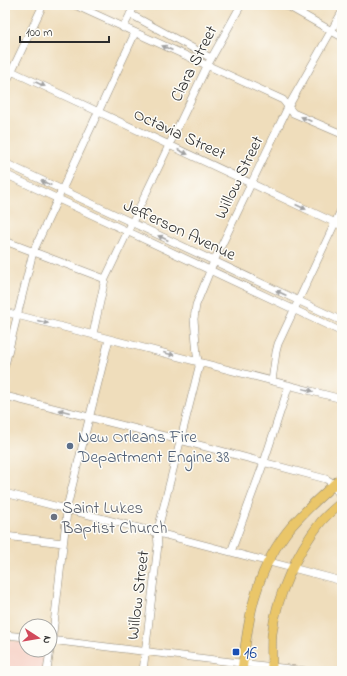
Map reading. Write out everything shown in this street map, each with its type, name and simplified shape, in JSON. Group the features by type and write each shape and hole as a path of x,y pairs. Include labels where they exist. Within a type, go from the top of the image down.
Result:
{"main road":[{"path":"243,667 251,610 260,580 268,562 287,532 342,477"},
{"path":"272,669 272,634 278,606 292,568 320,522 342,502"}],"street":[{"path":"5,85 8,70 43,5"},
{"path":"75,5 135,34 283,100 293,113 342,134"},
{"path":"123,28 135,5"},
{"name":"Clara Street","path":"93,334 105,279 206,66 241,5"},
{"path":"286,5 342,37"},
{"name":"Willow Street","path":"143,671 158,545 157,532 200,367 198,361 194,319 196,305 214,261 288,107 342,12"},
{"path":"130,14 210,58"},
{"path":"5,365 33,252 135,34"},
{"name":"Octavia Street","path":"8,70 342,226"},
{"name":"Jefferson Avenue","path":"5,163 342,321"},
{"name":"Jefferson Avenue","path":"5,174 342,332"},
{"path":"272,381 276,352 298,301 342,208"},
{"path":"5,241 105,279"},
{"path":"5,312 342,399"},
{"path":"53,618 67,510 109,339"},
{"path":"231,552 264,462 289,385"},
{"path":"5,396 180,440 326,479 333,485 342,498"},
{"path":"5,493 342,581"},
{"path":"5,536 63,542"},
{"path":"5,635 18,636"},
{"path":"58,645 146,651 243,667 306,671"},
{"path":"47,671 48,658"}],"shaded area":[{"path":"5,640 18,641 18,658 44,658 42,671 5,671"}],"place":[{"name":"New Orleans Fire Department Engine 38","path":"70,446"},
{"name":"Saint Lukes Baptist Church","path":"54,517"},
{"name":"16","path":"236,652"}]}
